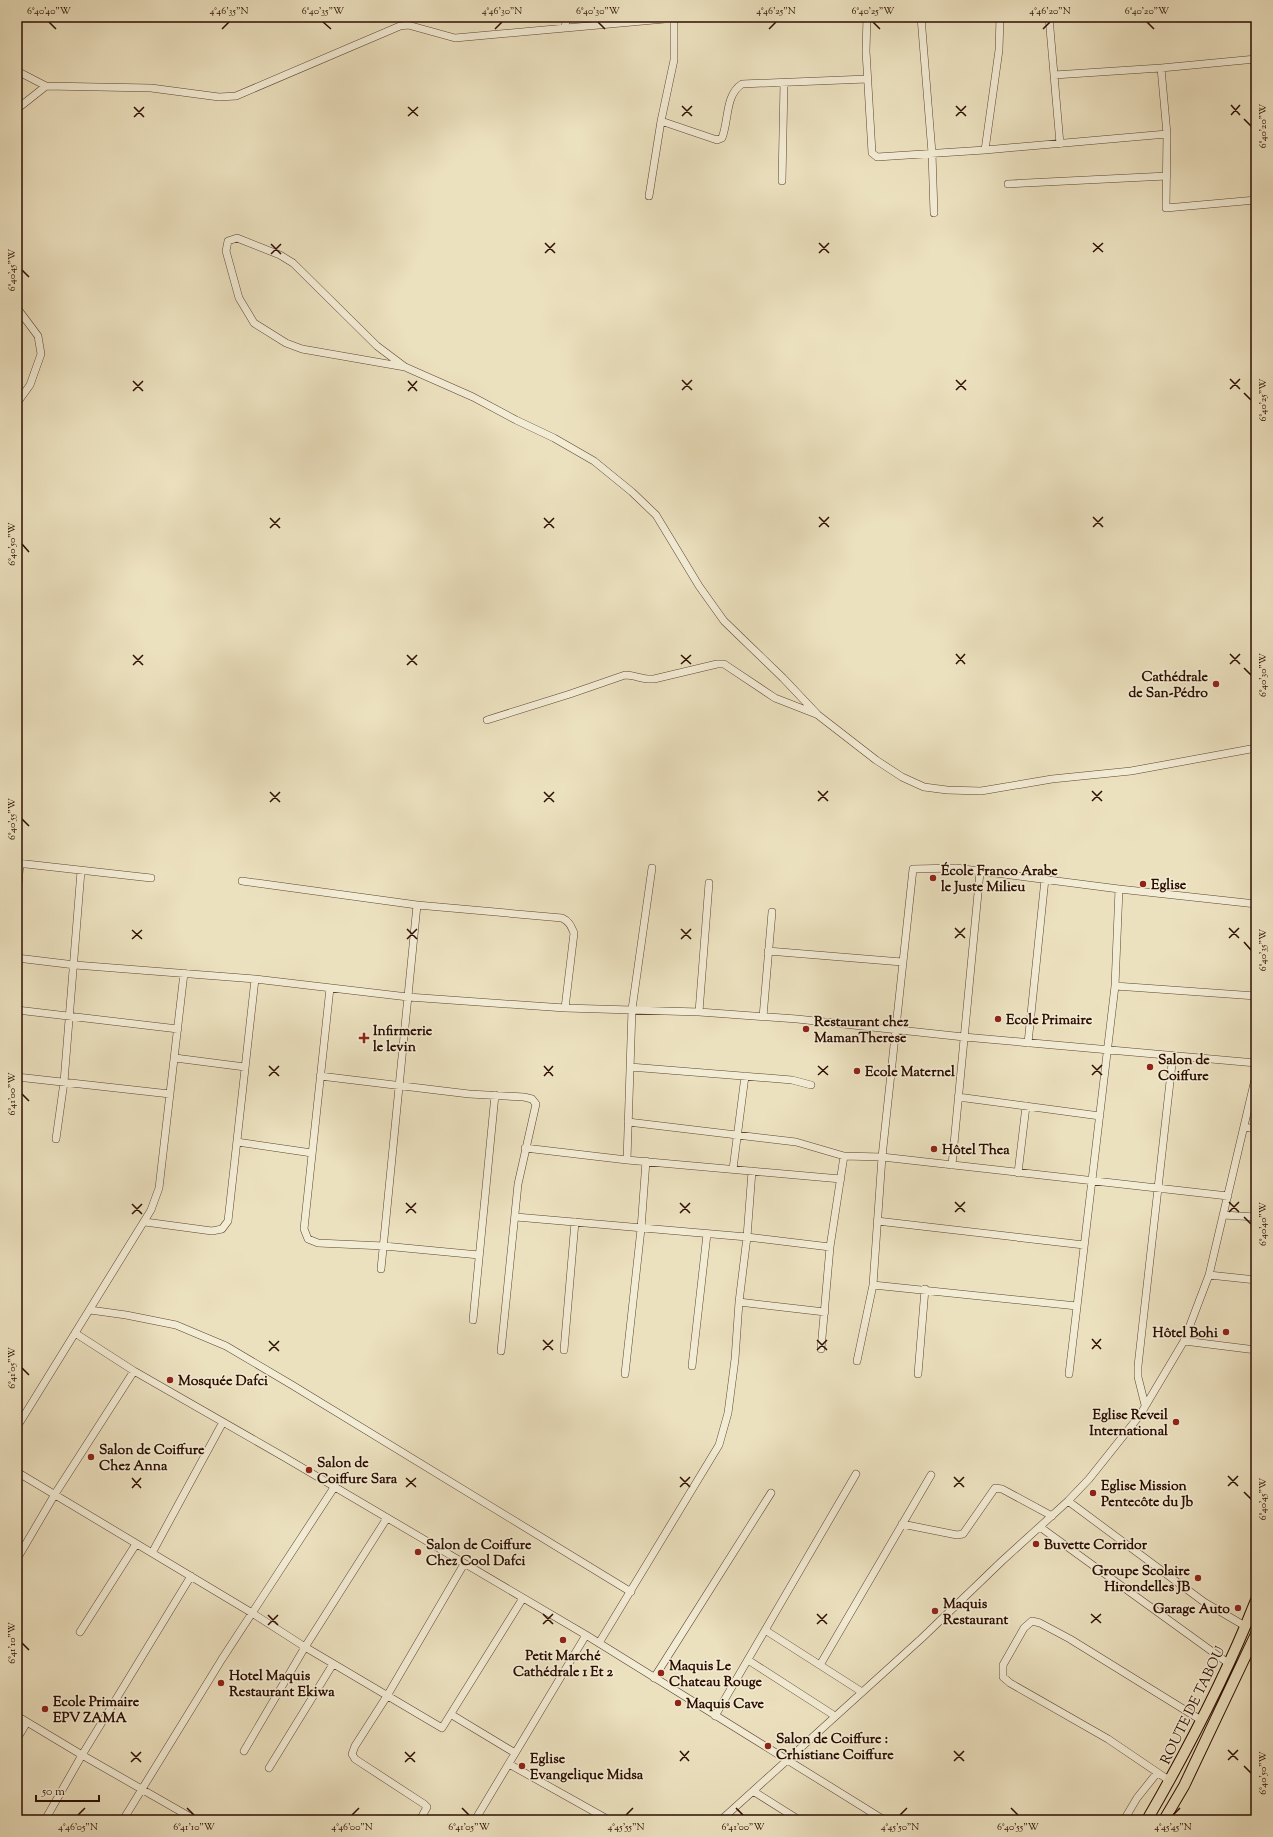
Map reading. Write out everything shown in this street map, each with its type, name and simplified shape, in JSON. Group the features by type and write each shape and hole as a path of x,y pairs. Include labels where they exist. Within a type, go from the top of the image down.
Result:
{"main road":[{"name":"ROUTE DE TABOU","path":"1147,1820 1170,1780 1201,1720 1255,1605"},
{"name":"ROUTE DE TABOU","path":"1164,1820 1197,1760 1256,1634"}],"street":[{"path":"566,27 567,17"},
{"path":"17,71 46,86 152,88 219,97 236,96 400,26 408,25 456,38 631,19 687,17"},
{"path":"867,17 867,79 874,155 877,157 985,150 1167,134"},
{"path":"921,17 932,153 934,213"},
{"path":"985,150 999,50 1000,17"},
{"path":"1049,17 1060,144"},
{"path":"648,196 661,121 674,60 674,18"},
{"path":"1054,75 1161,68 1256,59"},
{"path":"1161,68 1167,134 1166,208 1256,200"},
{"path":"661,121 717,140 722,138 730,101 736,88 742,84 867,79"},
{"path":"782,181 784,83"},
{"path":"17,110 46,86"},
{"path":"1008,184 1167,176"},
{"path":"405,367 302,349 286,343 254,322 239,298 226,251 228,241 237,238 280,254 293,263 377,346 405,367 473,397 554,438 594,461 632,492 656,515 699,586 724,621 783,678 818,715 876,760 902,777 924,787 947,790 981,791 1052,779 1131,770 1256,748"},
{"path":"17,308 38,336 41,354 30,385 17,403"},
{"path":"488,720 625,675 632,675 645,679 654,679 717,664 724,664 775,698 818,715"},
{"path":"17,898 19,863 151,878"},
{"path":"627,1160 632,1009 652,868"},
{"path":"857,1361 872,1285 882,1158 913,869 956,868 1119,889 1256,904"},
{"path":"56,1139 64,1082 81,871"},
{"path":"952,1165 980,872"},
{"path":"1028,1043 1045,879"},
{"path":"242,881 417,905 562,918 570,924 574,933 565,1008"},
{"path":"699,1012 709,883"},
{"path":"1069,1374 1115,986 1119,889"},
{"path":"381,1269 417,905"},
{"path":"763,1017 772,912"},
{"path":"768,951 902,962"},
{"path":"17,958 74,965 255,979 408,998 565,1008 699,1012 896,1028 964,1037 1256,1063"},
{"path":"17,1427 151,1210 159,1188 184,973"},
{"path":"145,1222 212,1231 222,1229 228,1221 255,979"},
{"path":"1115,986 1256,996"},
{"path":"330,988 304,1229 308,1239 318,1243 384,1246 479,1255"},
{"path":"17,1010 178,1029"},
{"path":"1145,1405 1138,1377 1138,1366 1173,1055"},
{"path":"175,1058 245,1067"},
{"path":"630,1067 798,1080 811,1085"},
{"path":"721,1820 787,1761 1068,1501 1089,1479 1140,1415 1184,1341 1209,1275 1256,1074"},
{"path":"320,1076 400,1086 532,1099 536,1104 518,1184 516,1216 501,1351"},
{"path":"733,1169 745,1076"},
{"path":"17,1077 170,1094"},
{"path":"473,1320 495,1095"},
{"path":"958,1097 1100,1116"},
{"path":"1018,1173 1026,1106"},
{"path":"628,1122 796,1142 844,1156 952,1165 1228,1196"},
{"path":"1244,1127 1256,1129"},
{"path":"237,1142 312,1153"},
{"path":"526,1148 627,1160 841,1179"},
{"path":"821,1349 830,1247 844,1156"},
{"path":"625,1374 641,1229 646,1161"},
{"path":"599,1643 720,1445 728,1413 735,1359 752,1171"},
{"path":"1223,1214 1256,1217"},
{"path":"516,1216 830,1247"},
{"path":"877,1221 1084,1245"},
{"path":"564,1350 574,1222"},
{"path":"692,1366 707,1234"},
{"path":"1209,1275 1256,1280"},
{"path":"872,1285 925,1289 1077,1306"},
{"path":"918,1374 925,1289"},
{"path":"739,1302 825,1312"},
{"path":"90,1310 126,1315 176,1325 226,1346 631,1592"},
{"path":"75,1333 134,1371 335,1486 464,1564 586,1635 884,1820"},
{"path":"1184,1341 1256,1350"},
{"path":"17,1559 55,1494 134,1371"},
{"path":"152,1553 223,1422"},
{"path":"17,1472 252,1613 333,1664 442,1728 452,1715 523,1598"},
{"path":"715,1716 856,1474"},
{"path":"820,1665 931,1475"},
{"path":"123,1820 252,1613 335,1486"},
{"path":"902,1524 957,1535 963,1534 995,1488 1002,1489 1052,1516"},
{"path":"654,1678 771,1493"},
{"path":"1068,1501 1204,1602 1245,1626"},
{"path":"244,1751 305,1647 387,1518"},
{"path":"1040,1527 1228,1663"},
{"path":"80,1632 136,1544"},
{"path":"420,1820 427,1807 424,1804 354,1759 352,1754 354,1746 387,1696 464,1564"},
{"path":"45,1820 82,1755 190,1576"},
{"path":"1170,1780 1157,1773 1108,1739 1010,1683 1003,1677 1003,1665 1024,1628 1032,1621 1040,1623 1070,1639 1201,1720"},
{"path":"766,1630 862,1692"},
{"path":"475,1820 586,1635"},
{"path":"748,1660 835,1716"},
{"path":"268,1768 333,1664"},
{"path":"452,1715 515,1753"},
{"path":"17,1716 192,1818"},
{"path":"17,1739 27,1722"},
{"path":"509,1764 609,1820"},
{"path":"1124,1820 1137,1798 1157,1773"},
{"path":"753,1791 799,1820"}],"place":[{"name":"Cathédrale de San-Pédro","path":"1216,684"},
{"name":"École Franco Arabe le Juste Milieu","path":"933,878"},
{"name":"Eglise","path":"1143,884"},
{"name":"Ecole Primaire","path":"998,1019"},
{"name":"Restaurant chez MamanTherese","path":"806,1029"},
{"name":"Infirmerie le levin","path":"364,1038"},
{"name":"Salon de Coiffure","path":"1150,1067"},
{"name":"Ecole Maternel","path":"857,1071"},
{"name":"Hôtel Thea","path":"934,1149"},
{"name":"Hôtel Bohi","path":"1226,1332"},
{"name":"Mosquée Dafci","path":"170,1380"},
{"name":"Eglise Reveil International","path":"1176,1422"},
{"name":"Salon de Coiffure Chez Anna","path":"91,1457"},
{"name":"Salon de Coiffure Sara","path":"309,1470"},
{"name":"Eglise Mission Pentecôte du Jb","path":"1093,1493"},
{"name":"Buvette Corridor","path":"1036,1544"},
{"name":"Salon de Coiffure Chez Cool Dafci","path":"418,1552"},
{"name":"Groupe Scolaire Hirondelles JB","path":"1198,1578"},
{"name":"Garage Auto","path":"1238,1608"},
{"name":"Maquis Restaurant","path":"935,1611"},
{"name":"Petit Marché Cathédrale 1 Et 2","path":"563,1640"},
{"name":"Maquis Le Chateau Rouge","path":"661,1673"},
{"name":"Hotel Maquis Restaurant Ekiwa","path":"221,1683"},
{"name":"Maquis Cave","path":"678,1703"},
{"name":"Ecole Primaire EPV ZAMA","path":"45,1709"},
{"name":"Salon de Coiffure : Crhistiane Coiffure","path":"768,1746"},
{"name":"Eglise Evangelique Midsa","path":"522,1766"}]}
